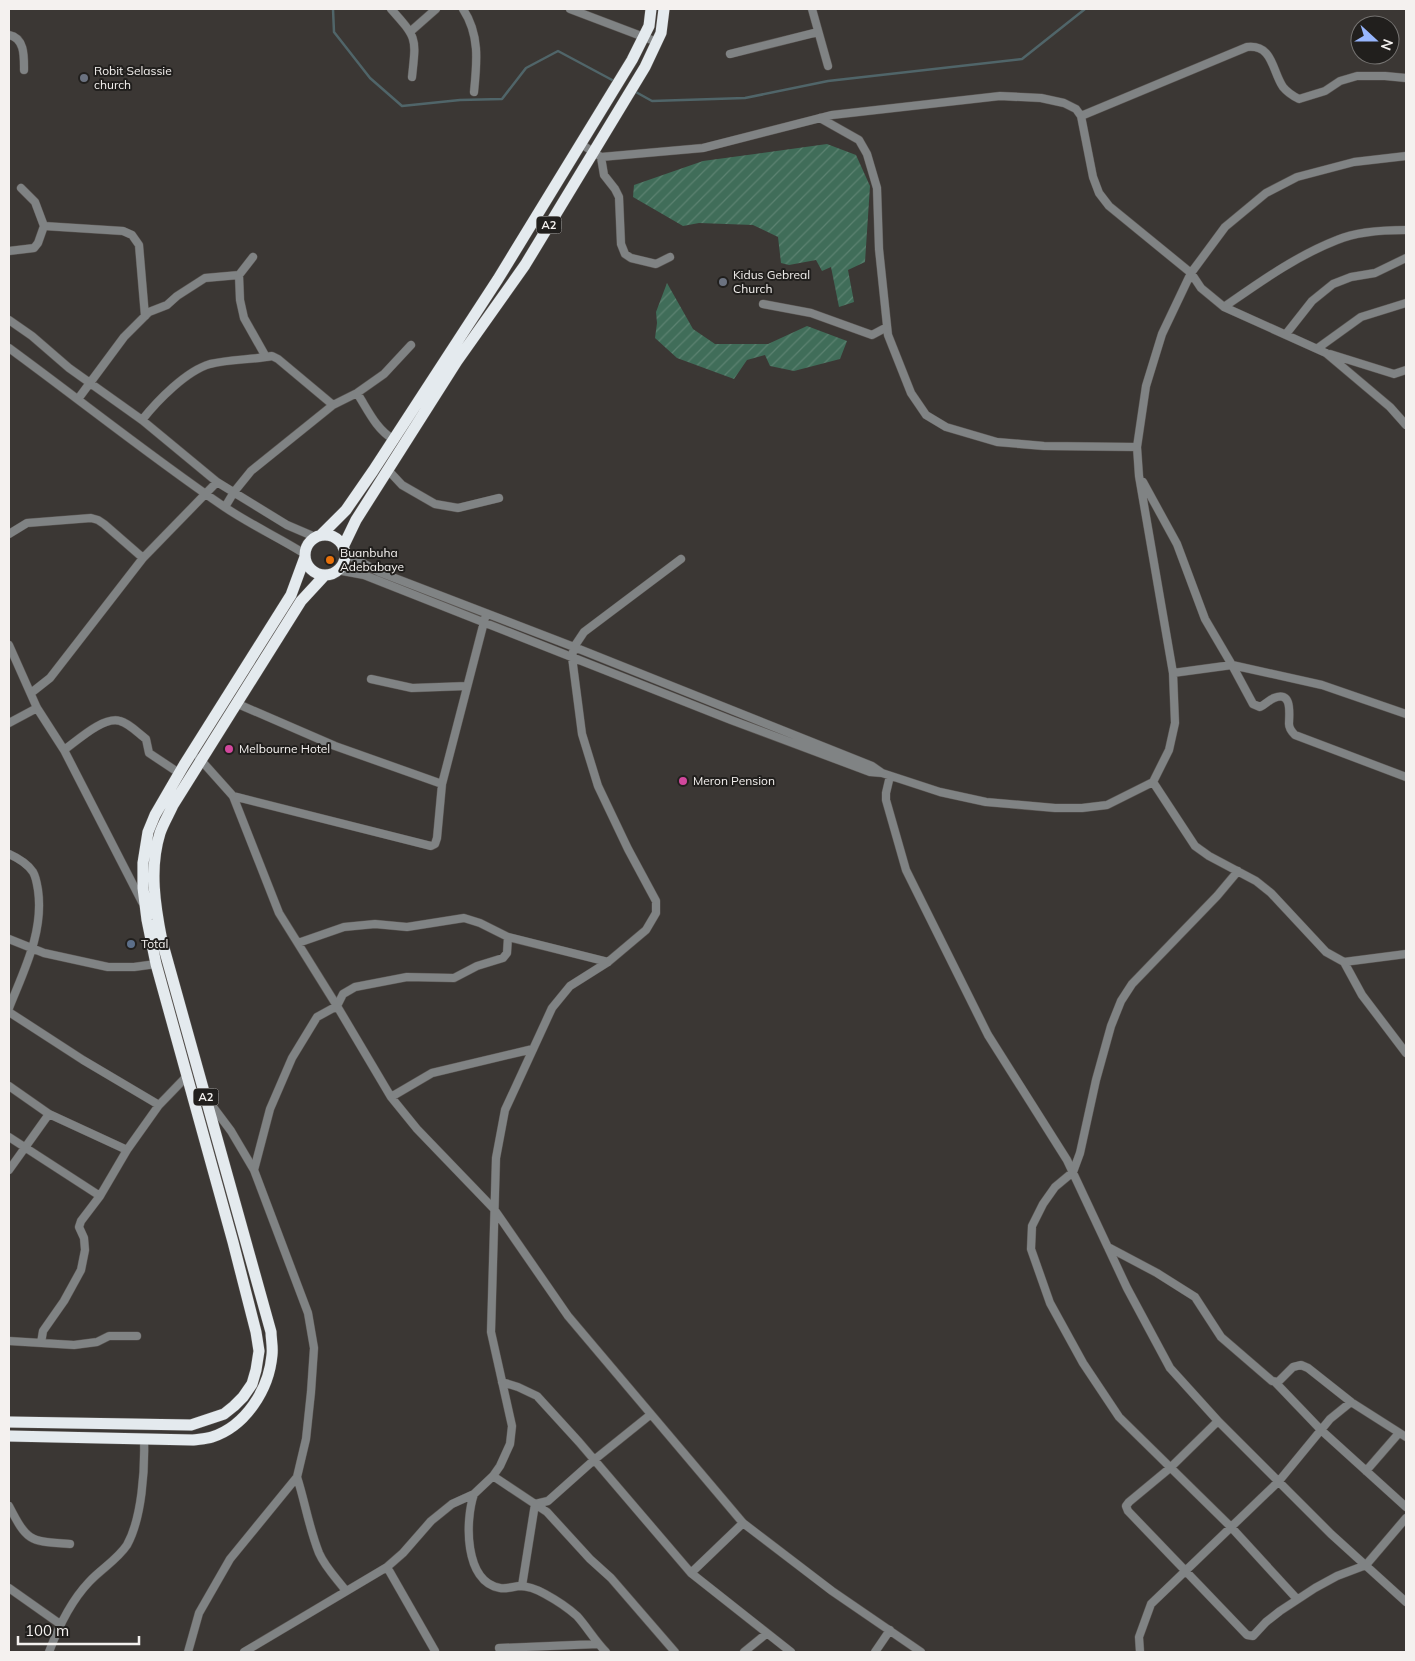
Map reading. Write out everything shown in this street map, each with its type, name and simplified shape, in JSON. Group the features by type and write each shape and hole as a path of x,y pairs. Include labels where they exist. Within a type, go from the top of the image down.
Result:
{"highway":[{"name":"A2","path":"452,359 468,323 498,279 632,60 645,37 649,26 651,9"},
{"name":"A2","path":"9,1422 191,1425 224,1414 244,1397 252,1384 259,1351 256,1332 188,1075 156,964 145,909 143,863 148,832 154,815 179,773 291,595 306,547 346,510 393,439 452,359 478,331 525,265 597,155 616,116 645,67 657,42 661,33 664,9"},
{"path":"337,570 342,566 344,550 356,520 388,470 452,359"},
{"path":"318,536 334,537 344,550"},
{"path":"305,555 308,566 313,571 325,575"},
{"name":"A2","path":"9,1436 171,1440 193,1440 212,1437 232,1427 250,1410 264,1389 269,1374 272,1353 271,1332 162,941 154,866 160,834 173,805 301,601 325,575 337,570"},
{"path":"256,1370 269,1374"},
{"path":"171,1426 171,1440"}],"street":[{"path":"391,9 411,31 415,45 412,77"},
{"path":"411,31 436,9"},
{"path":"463,9 470,19 478,53 474,92"},
{"path":"570,9 657,42"},
{"path":"812,9 828,66"},
{"path":"730,54 818,32"},
{"path":"9,35 15,36 21,42 24,70"},
{"path":"1081,116 1237,51 1253,47 1260,48 1269,56 1283,87 1299,100 1325,91 1340,82 1357,76 1406,78"},
{"path":"597,155 703,148 832,115 1000,96 1041,98 1064,103 1076,109 1081,116 1092,177 1099,192 1109,206 1191,273 1201,288 1224,307 1326,353 1390,407 1406,425"},
{"path":"820,118 859,140 868,154 878,188 879,249 888,335 911,393 926,415 946,427 997,442 1044,446 1137,447"},
{"path":"581,144 597,155 604,175 619,197 621,244 625,254 631,258 656,264 670,257"},
{"path":"337,570 364,575 870,772 886,775 940,792 986,802 1055,808 1082,808 1107,805 1153,782 1169,750 1175,723 1173,672 1139,476 1137,447 1146,386 1162,334 1191,273 1224,227 1266,193 1298,176 1354,162 1406,156"},
{"path":"9,251 34,248 44,226 35,202 21,188"},
{"path":"44,226 123,231 136,240 139,245 145,316"},
{"path":"1224,307 1277,270 1338,239 1381,230 1406,230"},
{"path":"253,257 239,276 240,300 244,318 266,357"},
{"path":"1286,334 1312,300 1333,284 1352,277 1374,273 1406,258"},
{"path":"78,399 124,337 145,316 167,304 205,278 239,276"},
{"path":"1318,348 1361,317 1406,303"},
{"path":"763,304 811,313 872,335 887,327"},
{"path":"9,320 32,336 69,368 142,420 217,482 287,525 318,536"},
{"path":"224,507 251,471 333,405 357,393 384,374 411,345"},
{"path":"9,348 78,399 100,418 224,507 305,555"},
{"path":"1326,353 1394,374 1406,370"},
{"path":"142,420 182,380 208,365 272,356 333,405"},
{"path":"357,393 376,425 393,439"},
{"path":"388,470 402,485 435,504 458,508 498,498"},
{"path":"1139,476 1177,544 1205,619 1253,704 1260,707 1275,698 1281,697 1288,702 1291,713 1289,725 1295,735 1406,777"},
{"path":"30,693 50,678 143,558 217,482"},
{"path":"9,534 27,523 91,518 104,524 143,558"},
{"path":"344,550 379,572 574,647 872,766 886,775"},
{"path":"244,1652 387,1567 403,1553 431,1521 452,1504 474,1494 493,1476 510,1444 512,1426 491,1332 496,1158 505,1110 552,1008 570,986 608,962 646,930 656,914 656,901 628,849 598,786 582,734 572,656 574,647 584,632 681,559"},
{"path":"233,796 431,846 435,844 438,838 442,784 486,613"},
{"path":"9,645 37,708 64,750 145,909 158,916"},
{"path":"1173,672 1232,665 1322,685 1406,714"},
{"path":"371,680 412,688 467,686"},
{"path":"238,704 335,746 442,784"},
{"path":"9,723 37,708"},
{"path":"64,750 102,723 110,720 121,721 146,739 149,753 179,773"},
{"path":"192,752 233,796 279,913 391,1097 417,1129 494,1209 568,1316 743,1523 832,1590 921,1652"},
{"path":"886,775 886,800 906,870 988,1035 1068,1160 1127,1288 1170,1368 1218,1421 1279,1482 1406,1602"},
{"path":"1153,782 1195,846 1271,893 1326,952 1344,962 1362,996 1406,1053"},
{"path":"9,854 24,862 34,873 37,883 40,923 9,1008"},
{"path":"1238,871 1217,896 1132,984 1121,1001 1096,1080 1080,1153 1073,1172 1055,1186 1043,1204 1032,1226 1032,1249 1050,1303 1083,1363 1119,1417 1231,1527 1297,1599"},
{"path":"298,943 344,927 375,924 408,927 464,918 480,923 508,937 608,962"},
{"path":"254,1170 270,1109 292,1058 317,1017 337,1006 343,994 355,987 408,977 454,978 477,966 503,958 507,953 508,937"},
{"path":"9,939 44,953 108,967 134,967 156,964"},
{"path":"1344,962 1406,954"},
{"path":"9,1012 83,1060 159,1105"},
{"path":"391,1097 432,1073 533,1048"},
{"path":"41,1343 43,1331 64,1301 81,1270 85,1250 84,1238 80,1227 81,1221 100,1196 127,1150 159,1105 188,1075 196,1063"},
{"path":"9,1086 49,1114 127,1150"},
{"path":"188,1652 199,1613 230,1559 297,1477 306,1439 314,1348 308,1313 254,1170 231,1131 207,1100"},
{"path":"9,1170 49,1114"},
{"path":"9,1137 100,1196"},
{"path":"1108,1247 1195,1297 1221,1337 1275,1382 1321,1430 1406,1507"},
{"path":"9,1341 74,1346 97,1342 109,1336 137,1336"},
{"path":"1275,1382 1278,1382 1293,1367 1301,1364 1351,1402 1403,1435 1366,1471"},
{"path":"502,1382 537,1396 691,1573 791,1652"},
{"path":"1140,1652 1139,1637 1151,1604 1279,1482 1330,1420 1351,1402"},
{"path":"535,1504 548,1501 594,1460 650,1415"},
{"path":"1218,1421 1170,1468 1126,1506 1128,1511 1185,1571 1250,1636 1253,1636 1266,1622 1297,1599 1336,1576 1366,1566 1406,1518"},
{"path":"49,1652 60,1624 86,1585 102,1568 117,1558 128,1543 137,1516 145,1467 144,1439"},
{"path":"493,1476 547,1512 590,1559 611,1578 675,1652"},
{"path":"297,1477 306,1504 310,1528 320,1554 330,1571 346,1591"},
{"path":"474,1494 469,1508 468,1522 472,1561 478,1574 484,1580 500,1588 522,1586 542,1593 559,1602 577,1616 606,1652"},
{"path":"522,1586 535,1504"},
{"path":"9,1506 25,1534 38,1542 70,1544"},
{"path":"691,1573 743,1523"},
{"path":"387,1567 435,1651"},
{"path":"9,1588 60,1624"},
{"path":"875,1652 890,1630"},
{"path":"744,1652 766,1634"},
{"path":"500,1648 598,1644"}],"green space":[{"path":"827,144 856,155 870,186 865,262 848,270 854,302 839,307 831,267 822,271 816,260 789,265 781,263 778,237 753,225 699,223 683,226 633,197 634,185 703,161"},
{"path":"667,283 693,329 715,344 768,344 807,326 847,341 840,359 794,371 770,366 765,355 747,360 734,379 677,358 655,338 656,312"}],"waterway":[{"path":"333,9 334,32 370,78 402,106 460,100 502,99 526,68 558,51 614,81"},
{"path":"634,91 652,101 745,98 828,81 1022,59 1085,9"}],"place":[{"name":"Robit Selassie church","path":"84,78"},
{"name":"Kidus Gebreal Church","path":"723,282"},
{"name":"Buanbuha Adebabaye","path":"330,560"},
{"name":"Melbourne Hotel","path":"229,749"},
{"name":"Meron Pension","path":"683,781"},
{"name":"Total","path":"131,944"}]}
